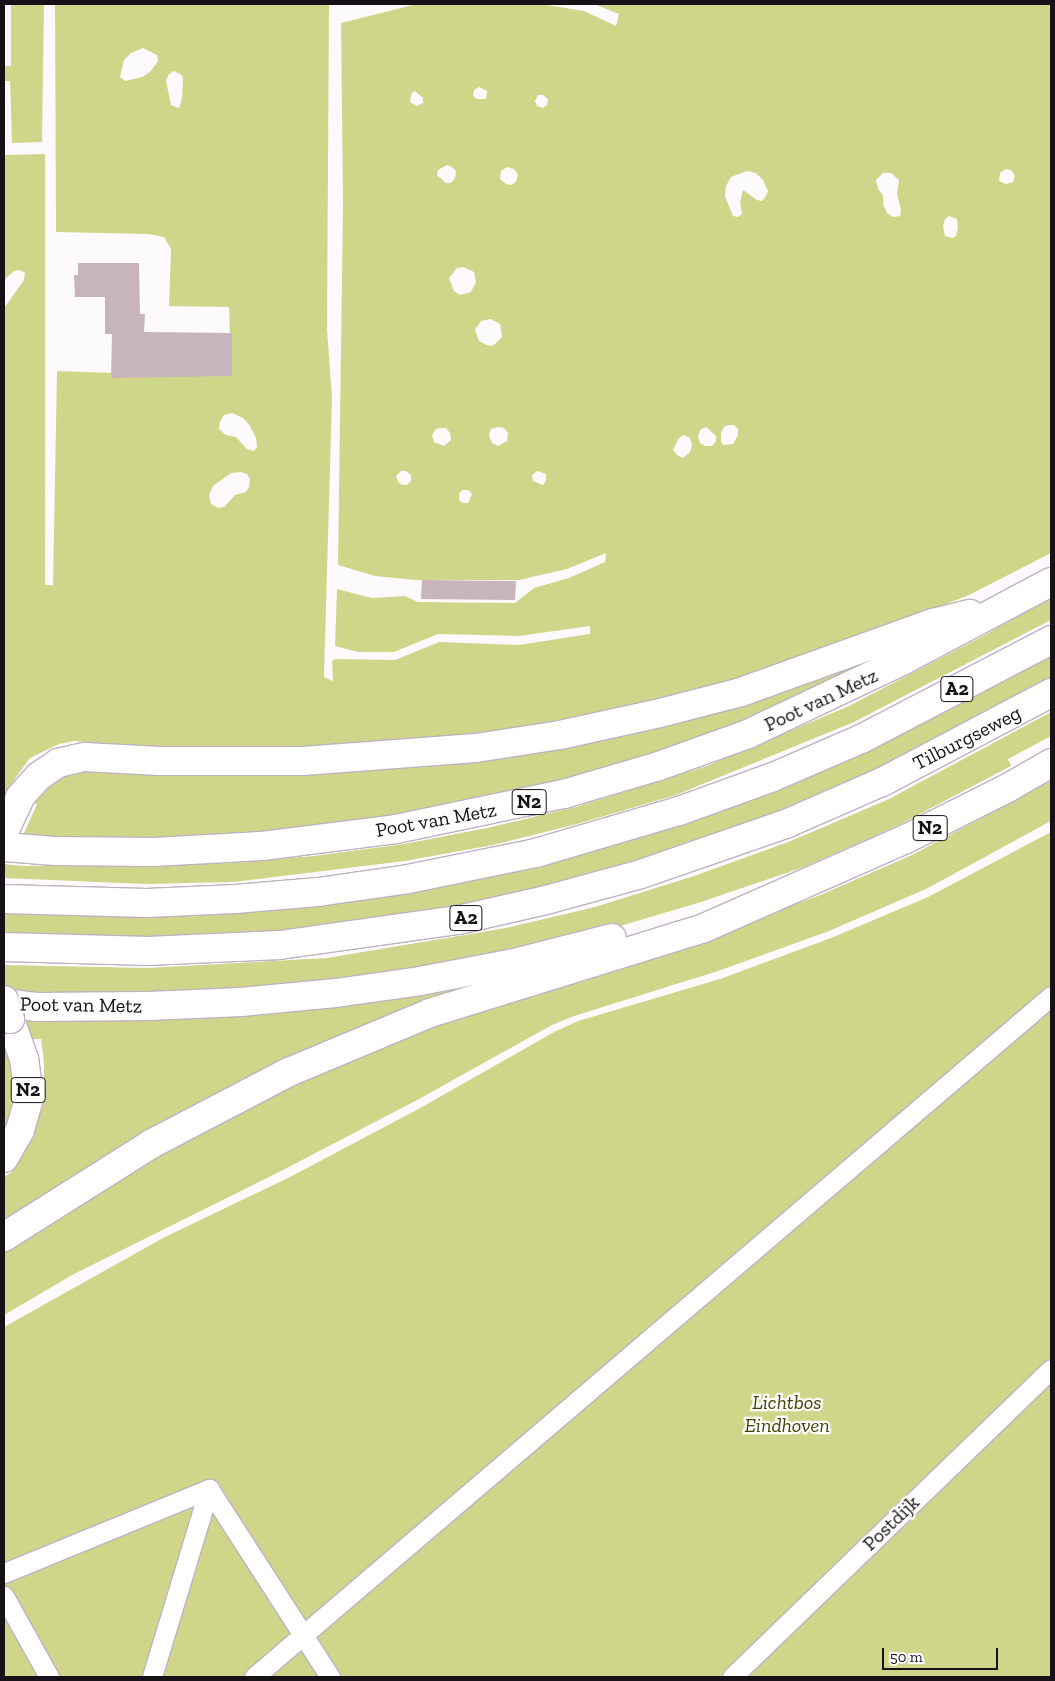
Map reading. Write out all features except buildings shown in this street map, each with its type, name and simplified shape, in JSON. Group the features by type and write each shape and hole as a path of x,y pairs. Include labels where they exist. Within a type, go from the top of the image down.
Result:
{"highway":[{"name":"N2","path":"4,836 20,797 39,776 58,763 84,757 159,761 304,761 476,748 560,735 660,714 740,692 933,623 1008,605 1051,582"},
{"name":"Poot van Metz","path":"4,836 55,851 154,852 262,846 396,829 564,794 656,767 748,734 843,690 1008,605"},
{"name":"A2","path":"4,898 146,903 190,902 318,892 408,879 536,853 679,812 773,777 863,738 1051,640"},
{"name":"Tilburgseweg","path":"4,947 148,951 236,948 326,940 458,920 589,890 683,861 788,824 882,782 1051,693"},
{"name":"N2","path":"4,1237 150,1144 289,1072 430,1013 694,931 906,840 1006,790 1051,763"},
{"name":"Poot van Metz","path":"6,1007 149,1006 241,1002 336,993 420,981 514,963 600,942 804,883"},
{"name":"N2","path":"4,1158 20,1130 29,1098 24,1059 6,1007"}],"street":[{"path":"254,1677 1051,996"},
{"name":"Postdijk","path":"732,1677 1051,1369"},
{"path":"208,1489 330,1677"},
{"path":"4,1573 208,1489"},
{"path":"152,1677 208,1489"},
{"path":"4,1596 49,1677"}],"green space":[{"path":"11,4 44,4 42,142 12,143 10,81 4,81 4,66 11,66"},
{"path":"55,4 329,4 327,330 332,397 324,677 333,681 332,661 336,659 395,660 439,642 519,645 590,634 590,626 519,636 438,634 394,652 358,652 335,646 337,589 372,598 405,596 418,602 515,603 534,588 569,578 605,562 606,553 567,569 519,580 415,580 375,576 338,565 343,205 341,23 417,4 541,4 584,11 616,26 619,14 594,4 1051,4 1051,553 969,595 799,663 659,704 473,739 303,750 182,749 74,741 59,744 30,758 4,794 4,308 24,280 25,273 20,270 14,271 4,280 4,155 45,154 45,585 53,585 57,371 171,375 231,366 229,307 169,306 171,249 164,237 148,234 56,232","holes":["143,48 157,55 158,61 150,72 142,77 125,81 120,77 124,60 131,53","174,71 182,75 182,98 179,108 171,105 166,81 169,74","479,87 487,91 486,99 477,99 473,96 474,90","415,91 423,98 423,103 417,106 410,102 411,94","538,95 543,95 548,99 547,105 543,108 537,106 535,101","447,165 456,171 455,178 451,183 446,183 437,175 438,170","507,167 514,169 518,175 512,185 506,184 500,179 501,171","1006,169 1011,170 1015,176 1013,182 1006,184 999,181 1000,173","747,171 756,173 763,180 768,191 766,196 762,201 757,200 743,190 740,202 742,214 738,217 733,216 725,196 726,186 731,177","883,173 891,173 899,180 897,194 901,210 900,216 893,217 887,213 883,204 883,195 878,189 876,180","949,216 957,219 958,228 956,236 952,238 945,236 943,226 945,219","463,267 474,272 476,282 471,292 460,295 454,291 449,278 457,268","491,319 500,324 502,337 494,345 489,346 479,341 475,330 481,321","232,413 243,418 250,426 256,438 257,447 254,451 247,449 236,437 226,435 219,429 220,422 224,415","734,425 738,429 738,435 733,444 724,445 721,442 721,433 724,427","498,427 504,428 508,433 507,441 498,446 492,443 489,436 491,429","706,427 716,436 716,441 712,446 705,446 700,443 698,437 700,430","446,428 450,433 451,440 444,446 434,442 432,435 436,429","684,435 690,438 692,445 690,452 683,458 673,450 679,438","401,471 406,471 411,475 411,481 407,485 402,485 398,482 396,476","537,471 546,474 546,481 543,485 533,481 532,475","241,472 247,474 250,479 246,492 235,495 224,507 218,508 211,504 209,495 213,486 231,473","462,490 468,490 472,494 468,503 463,503 459,500 459,494"]},
{"path":"1051,596 1051,620 854,722 676,795 577,824 493,845 405,861 234,882 145,884 4,878 4,864 22,866 232,863 314,856 404,844 487,828 576,807 707,766 849,706 987,634"},
{"path":"978,611 751,719 671,750 571,781 399,819 233,838 21,840 37,804 34,803 47,783 73,769 478,756"},
{"path":"1051,651 1051,682 878,772 784,813 688,848 501,901 326,930 148,940 4,937 4,909 21,911 584,852"},
{"path":"1051,712 1051,736 1008,759 1011,766 897,826 804,867 701,902 600,932 419,972 240,993 4,994 4,965 147,968 327,958 506,928 595,907 694,876 791,841 889,799"},
{"path":"1051,781 1051,821 926,889 829,931 718,971 574,1016 552,1025 419,1099 285,1169 74,1274 4,1315 4,1247 155,1152 291,1081 432,1022 706,936 818,896 912,855"},
{"name":"Lichtbos Eindhoven","path":"1051,832 1051,1677 4,1677 4,1327 163,1238 290,1177 422,1107 554,1032 578,1021 720,979 831,938 928,897"},
{"path":"513,974 4,1226 4,1177 12,1172 33,1135 44,1103 44,1062 41,1039 4,1040 4,1011"},
{"path":"4,1044 13,1061 18,1093 4,1136"}]}
